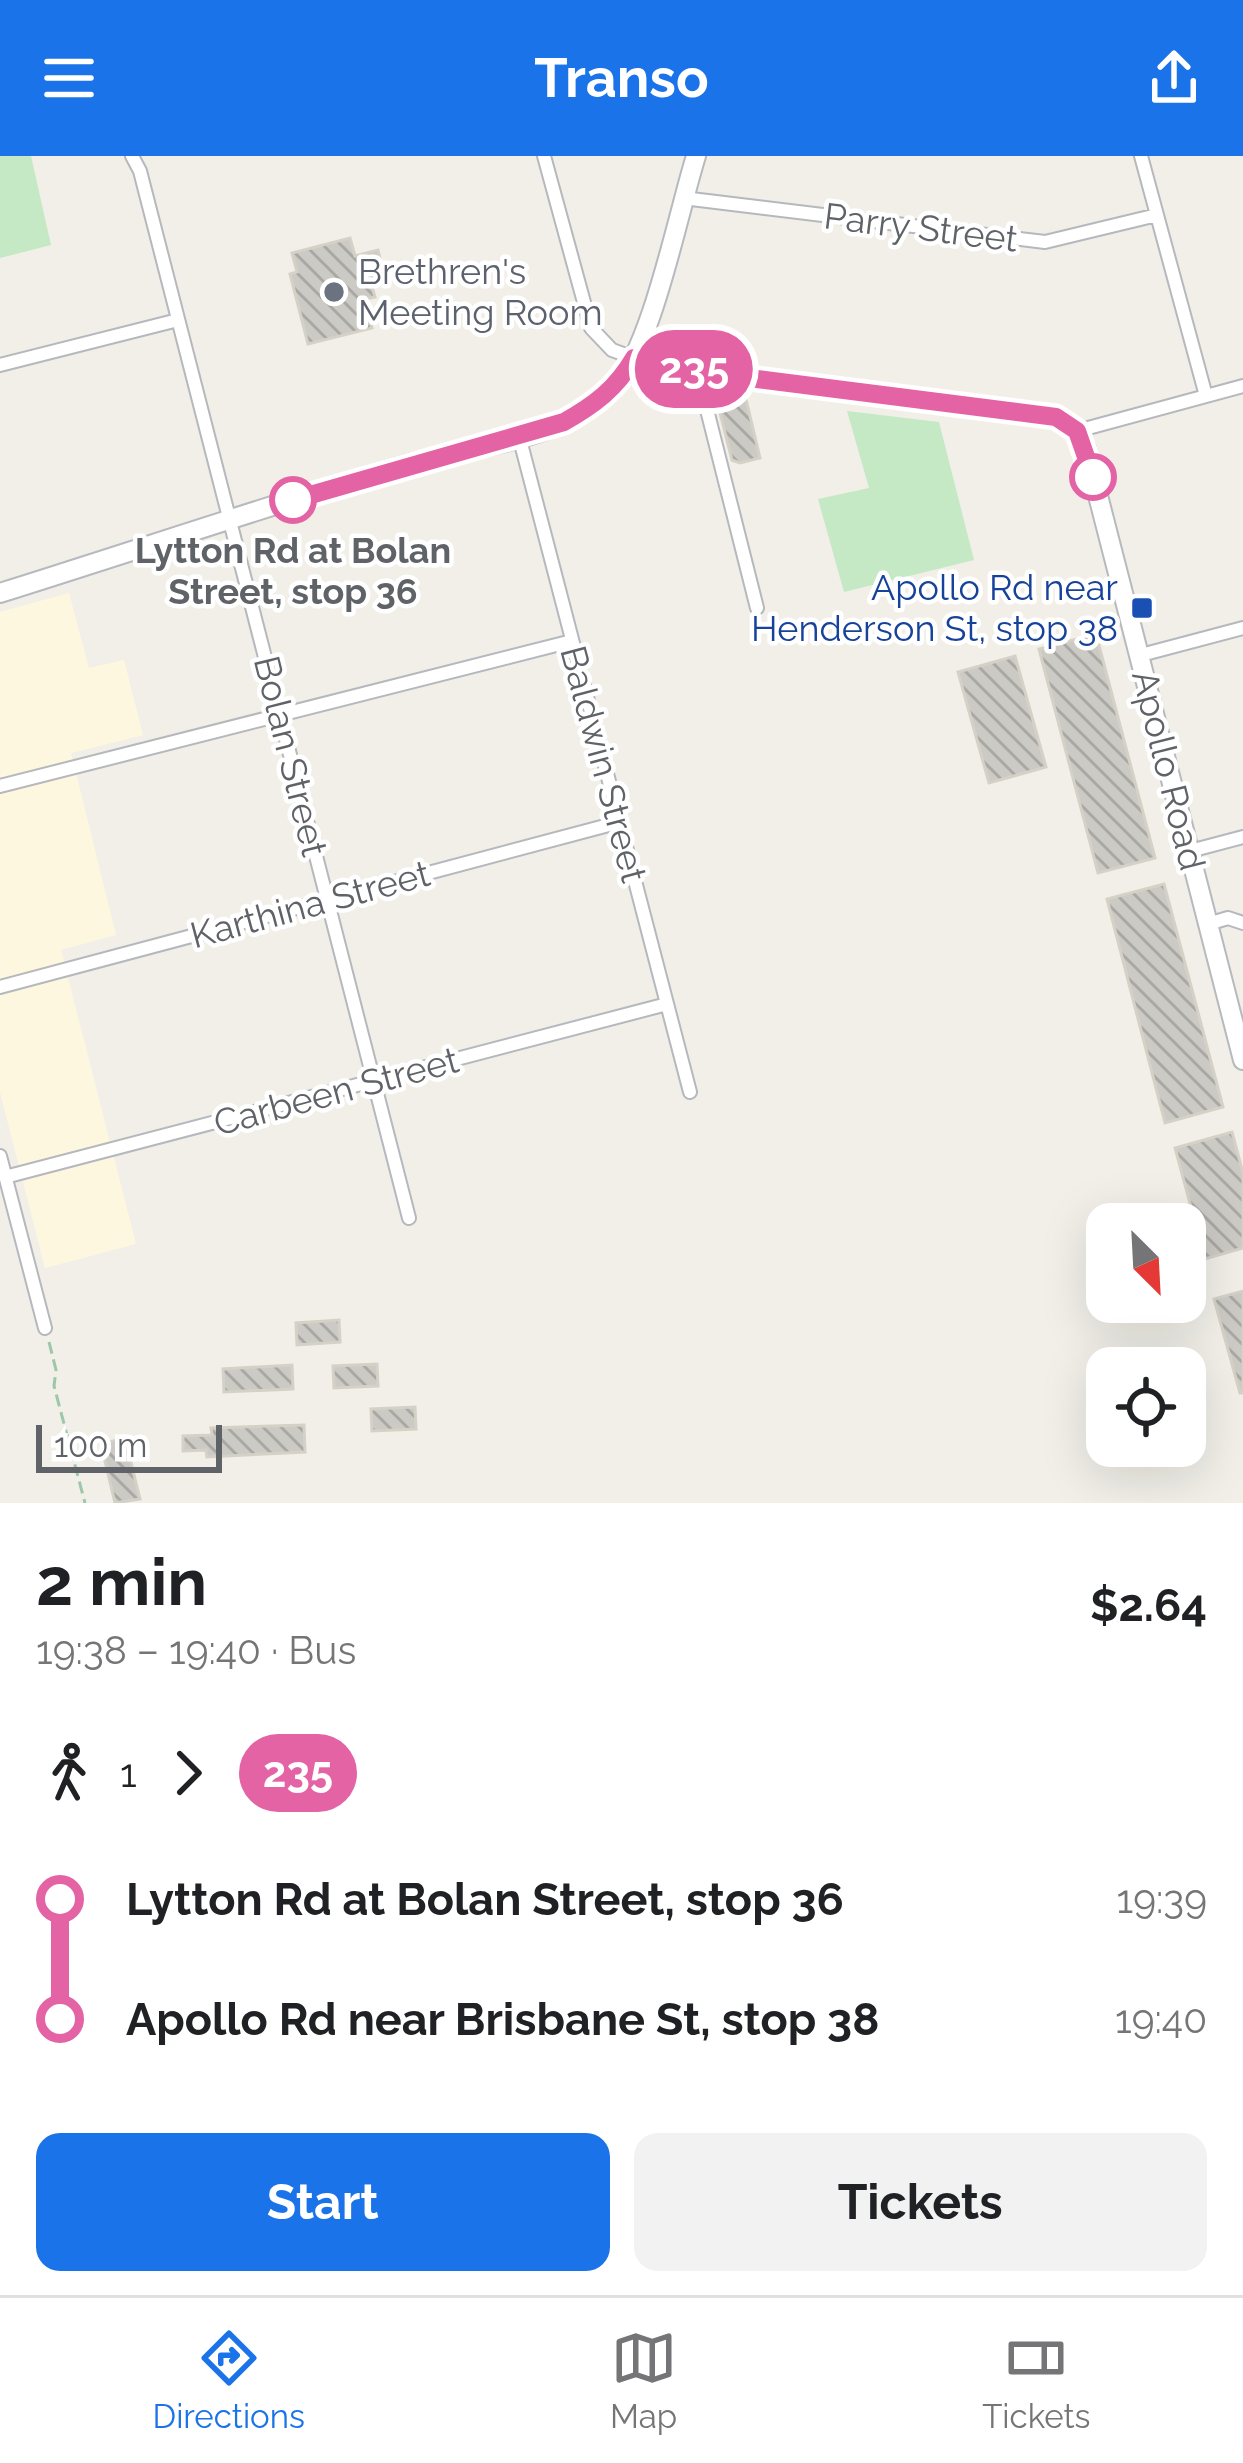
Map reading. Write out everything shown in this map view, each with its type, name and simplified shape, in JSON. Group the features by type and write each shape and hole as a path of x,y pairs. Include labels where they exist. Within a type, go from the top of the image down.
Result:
{"street":[{"name":"Bolan Street","path":"132,156 140,171 409,1218"},
{"path":"544,156 591,328 611,350 634,358 662,367 1039,414 1056,417 1077,431 1243,386"},
{"path":"0,593 406,465 564,422 593,406 614,388 634,358 696,156"},
{"path":"1141,156 1206,396"},
{"name":"Parry Street","path":"683,197 1045,242 1157,215"},
{"path":"0,365 178,320"},
{"path":"704,370 704,400 757,608"},
{"name":"Apollo Road","path":"1077,431 1086,449 1141,655 1243,1060"},
{"name":"Baldwin Street","path":"519,436 690,1092"},
{"path":"1141,655 1243,628"},
{"path":"0,786 572,641"},
{"name":"Karthina Street","path":"0,987 620,822"},
{"path":"1190,851 1243,837"},
{"path":"1208,924 1228,918 1243,923"},
{"name":"Carbeen Street","path":"5,1177 667,1004"},
{"path":"0,1156 45,1328"}],"path":[{"path":"45,1328 56,1370 54,1386 85,1503"}],"shaded area":[{"path":"69,593 89,668 124,660 143,735 71,753 116,935 61,950 136,1244 45,1268 0,1092 0,612"}],"green space":[{"path":"0,156 31,156 51,245 0,258"},
{"path":"847,411 939,422 974,560 844,592 818,499 869,488"}],"building":[{"name":"Brethren's Meeting Room","path":"350,238 355,256 378,250 386,283 372,287 375,297 365,299 372,328 308,344 290,274 297,272 292,253"},
{"path":"726,389 744,391 760,458 732,460 716,397 726,394"},
{"path":"1096,634 1155,858 1098,873 1039,649"},
{"path":"1015,656 1046,767 989,783 958,672"},
{"path":"1164,884 1223,1107 1165,1123 1107,899"},
{"path":"1232,1132 1243,1173 1243,1248 1206,1259 1206,1203 1190,1203 1175,1148"},
{"path":"1243,1291 1243,1393 1240,1393 1214,1299"},
{"path":"339,1320 340,1342 297,1345 296,1323"},
{"path":"377,1364 378,1386 334,1388 333,1366"},
{"path":"292,1365 293,1389 224,1392 223,1369"},
{"path":"415,1407 416,1429 372,1431 371,1409"},
{"path":"304,1425 305,1452 207,1457 206,1450 183,1451 183,1436 212,1435 211,1428"},
{"path":"125,1438 140,1499 115,1503 101,1444"}],"bus line":[{"name":"235","path":"293,500 564,422 614,388 634,358 662,367 1056,417 1077,431 1093,477"}],"place":[{"name":"Brethren's Meeting Room","path":"334,292"},
{"name":"Lytton Rd at Bolan Street, stop 36","path":"293,500"},
{"name":"Apollo Rd near Henderson St, stop 38","path":"1142,608"}]}
